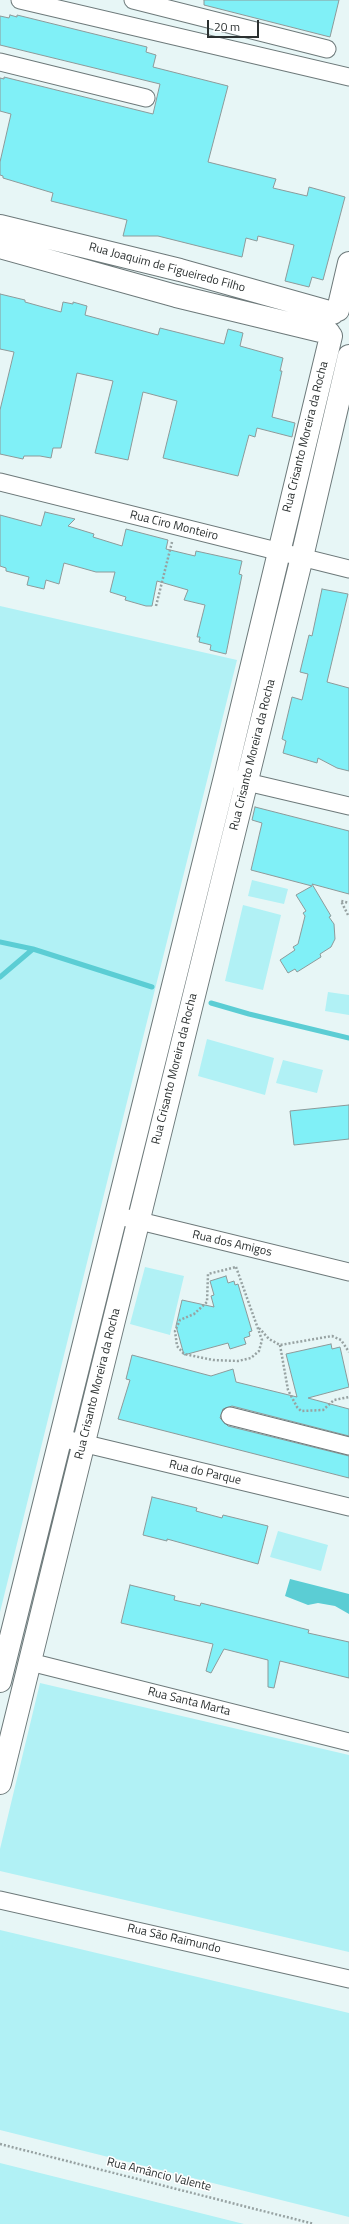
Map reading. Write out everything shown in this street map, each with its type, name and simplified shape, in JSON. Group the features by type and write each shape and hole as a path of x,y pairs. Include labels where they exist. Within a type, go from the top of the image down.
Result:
{"main road":[{"name":"Rua Joaquim de Figueiredo Filho","path":"0,226 180,270 338,324"},
{"name":"Rua Joaquim de Figueiredo Filho","path":"0,248 176,296 338,324"},
{"name":"Rua Crisanto Moreira da Rocha","path":"0,1681 225,777 278,551 338,324 349,263"},
{"name":"Rua Crisanto Moreira da Rocha","path":"0,1783 137,1221 302,557 349,356"},
{"path":"6,1656 30,1662"}],"street":[{"path":"20,0 349,77"},
{"path":"133,0 327,48"},
{"path":"0,62 146,98"},
{"name":"Rua Ciro Monteiro","path":"0,482 349,569"},
{"path":"225,777 349,806"},
{"name":"Rua dos Amigos","path":"115,1215 349,1272"},
{"path":"230,1416 349,1446"},
{"name":"Rua do Parque","path":"61,1438 349,1507"},
{"name":"Rua Santa Marta","path":"30,1662 349,1742"},
{"name":"Rua São Raimundo","path":"0,1900 349,1979"}],"path":[{"path":"156,606 176,526"},
{"path":"348,915 341,901 349,903"},
{"path":"259,1328 262,1340 259,1351 251,1358 238,1361 213,1360 184,1354 177,1346 175,1331 180,1320 194,1314 207,1302 208,1274 236,1267 259,1328 269,1339 280,1345 332,1336 341,1340 349,1352"},
{"path":"280,1345 288,1390 297,1407 301,1411 323,1410 334,1400 349,1397"},
{"name":"Rua Amâncio Valente","path":"0,2144 314,2224"}],"shaded area":[{"path":"0,606 237,660 0,1612"},
{"path":"252,880 288,889 284,904 248,896"},
{"path":"243,905 281,915 263,990 225,981"},
{"path":"328,992 349,995 349,1015 325,1011"},
{"path":"207,1039 274,1058 265,1095 198,1076"},
{"path":"283,1060 323,1070 317,1093 276,1083"},
{"path":"145,1267 184,1276 170,1335 130,1324"},
{"path":"278,1531 328,1545 321,1571 270,1557"},
{"path":"290,1579 349,1594 349,1614 335,1606 318,1603 308,1605 285,1596"},
{"path":"40,1683 349,1755 349,1952 0,1871 0,1849"},
{"path":"0,1930 349,2013 349,2217 0,2130"},
{"path":"0,2163 244,2224 0,2224"}],"building":[{"path":"204,0 339,0 330,37 204,5"},
{"path":"10,15 17,17 17,15 147,47 146,52 156,55 153,67 228,86 208,162 276,179 273,188 307,196 309,187 345,197 323,280 312,277 309,287 285,281 294,245 258,236 257,241 246,238 242,257 158,236 123,236 127,220 51,201 53,193 3,178 3,176 0,175 0,162 11,114 0,111 0,78 4,79 4,77 153,114 160,84 0,45 0,16 9,18"},
{"path":"0,294 25,300 25,302 61,312 63,302 73,304 73,302 87,306 85,315 158,335 160,328 224,344 228,329 243,333 240,346 283,358 280,371 282,371 272,417 295,423 292,437 257,428 255,437 249,435 238,476 163,458 177,401 143,392 128,460 95,453 113,381 77,373 61,448 53,448 51,458 24,456 23,459 0,454 0,410 14,352 0,349"},
{"path":"45,512 75,519 68,526 94,534 93,537 122,546 126,529 168,540 166,549 195,556 196,551 242,561 239,574 242,575 226,654 210,650 211,645 199,642 200,637 197,637 205,605 184,600 188,590 157,581 152,606 146,606 125,600 126,597 110,592 115,572 96,572 64,563 59,584 46,580 44,589 27,585 29,577 6,571 6,568 0,566 0,515 41,526"},
{"path":"322,589 348,594 327,682 349,688 349,771 337,768 318,758 317,763 283,753 286,741 282,739 292,697 302,700 308,674 300,672 309,635 312,636"},
{"path":"255,807 349,831 349,894 312,884 331,916 329,917 334,924 335,939 331,947 320,954 321,957 297,972 295,969 288,973 280,960 295,950 293,947 298,944 305,916 303,913 306,911 296,895 312,886 251,870 262,823 252,820"},
{"path":"349,1105 349,1139 294,1145 290,1111"},
{"path":"226,1276 228,1283 234,1281 235,1285 238,1284 252,1331 249,1332 250,1336 244,1338 246,1344 230,1349 228,1343 184,1355 176,1326 182,1300 214,1307 211,1296 214,1295 210,1281"},
{"path":"331,1344 332,1349 340,1347 349,1387 308,1398 349,1409 349,1436 232,1406 223,1409 220,1418 228,1426 349,1456 349,1478 118,1419 130,1380 126,1379 132,1355 211,1376 233,1369 236,1382 297,1397 286,1354"},
{"path":"152,1497 197,1508 196,1511 222,1518 223,1515 268,1526 258,1564 167,1539 167,1541 143,1535"},
{"path":"130,1585 175,1596 174,1600 200,1606 201,1603 309,1630 308,1633 349,1642 349,1678 280,1661 274,1688 268,1687 268,1660 224,1649 211,1673 206,1671 213,1644 121,1623"}],"waterway":[{"path":"0,942 33,949"},
{"path":"0,977 33,949 152,987"},
{"path":"211,1003 249,1014 349,1038"}]}
